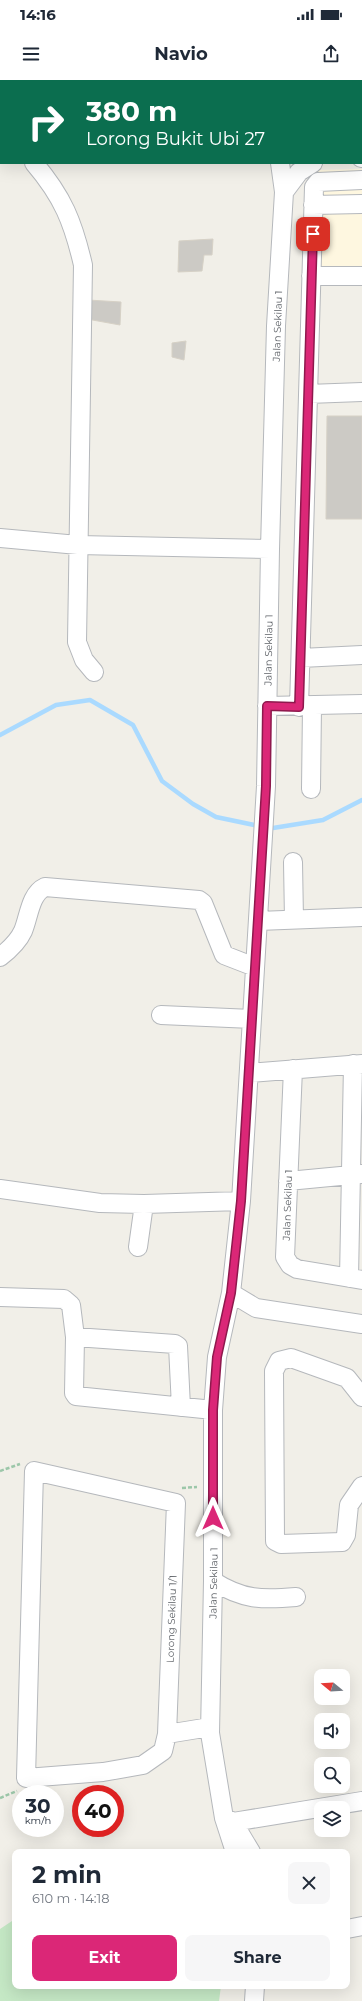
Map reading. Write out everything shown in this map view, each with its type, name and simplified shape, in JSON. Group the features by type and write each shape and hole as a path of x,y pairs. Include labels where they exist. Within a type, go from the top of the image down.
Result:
{"street":[{"path":"35,164 58,195 70,216 83,265 77,642 84,660 94,672"},
{"name":"Jalan Sekilau 1","path":"234,1849 211,1743 210,1727 214,1581 213,1410 217,1357 231,1293 241,1201 263,846 266,786 276,326 284,192 280,164"},
{"path":"284,192 299,172 311,164"},
{"path":"310,789 306,706 300,658 314,187 318,182 362,180"},
{"path":"314,205 362,204"},
{"path":"312,276 362,276"},
{"path":"308,394 362,392"},
{"path":"0,538 78,545 270,549"},
{"path":"300,658 362,655"},
{"path":"267,706 362,704"},
{"path":"293,862 294,920"},
{"path":"0,957 17,941 23,932 35,894 39,889 45,887 199,900 203,903 224,955 255,967"},
{"path":"258,921 362,917"},
{"path":"161,1014 252,1019"},
{"path":"249,1073 358,1064 356,1279"},
{"name":"Jalan Sekilau 1","path":"292,1069 285,1257 290,1265 297,1269 356,1279"},
{"path":"288,1181 356,1175"},
{"path":"0,1189 100,1203 144,1204 241,1201"},
{"path":"138,1247 144,1204"},
{"path":"231,1293 256,1308 362,1324"},
{"path":"0,1297 64,1299 68,1301 71,1305 75,1337 74,1393 76,1396 213,1410"},
{"path":"75,1337 176,1344 178,1346 181,1407"},
{"path":"362,1397 347,1378 290,1358 279,1361 274,1371 275,1541 278,1543 342,1542 346,1535 349,1505 362,1486"},
{"name":"Lorong Sekilau 1/1","path":"34,1471 176,1503 167,1734 162,1751 143,1765 102,1772 26,1778 34,1471"},
{"path":"214,1581 229,1591 246,1597 267,1600 296,1597"},
{"path":"167,1734 210,1727"},
{"path":"249,1849 229,1820 362,1801"},
{"path":"350,1928 362,1926"},
{"path":"254,2001 255,1989"}],"shaded area":[{"path":"362,169 362,269 307,268 312,177 318,170"}],"green space":[{"path":"12,1921 12,1989 221,1989 219,2001 0,2001 0,1929"}],"building":[{"path":"213,239 212,255 204,255 202,271 178,272 179,241"},
{"path":"88,300 121,302 120,325 87,319"},
{"path":"186,341 184,360 172,357 172,343"},
{"path":"327,416 362,416 362,519 326,519"}],"waterway":[{"path":"0,735 56,705 90,700 133,725 162,781 193,804 216,817 259,826"},
{"path":"267,827 273,828 323,820 362,800"}],"route":[{"path":"213,1518 213,1410 217,1357 225,1314 231,1293 241,1201 266,786 267,706 299,707 313,234"}]}
